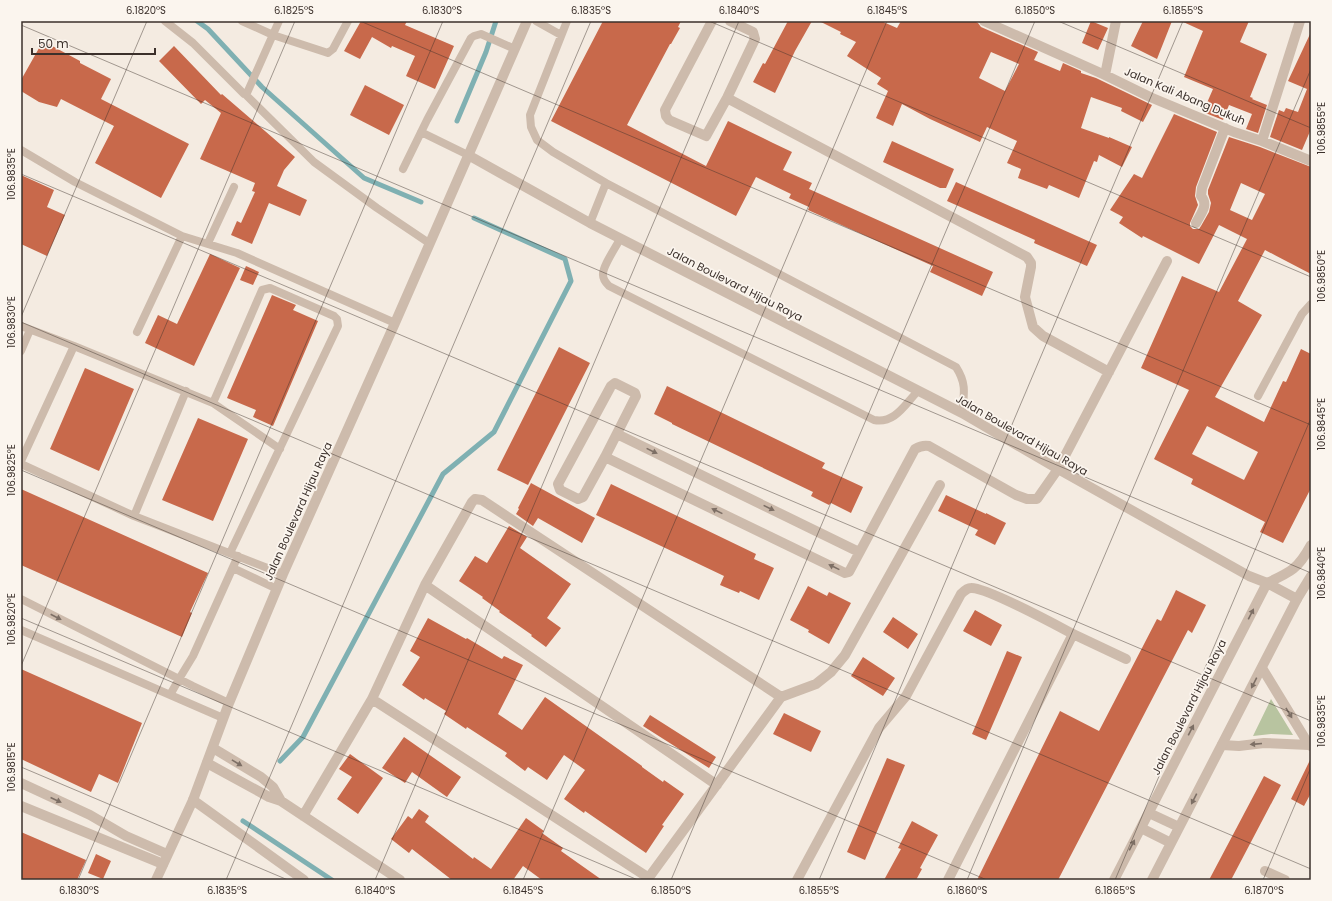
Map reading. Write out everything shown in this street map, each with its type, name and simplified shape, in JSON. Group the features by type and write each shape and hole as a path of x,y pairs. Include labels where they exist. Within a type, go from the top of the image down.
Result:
{"street":[{"name":"Jalan Boulevard Hijau Raya","path":"156,880 193,800 223,718 283,574 527,21"},
{"path":"712,21 665,110 665,113 670,120 706,136 727,98 755,39 753,32 730,21"},
{"name":"Jalan Kali Abang Dukuh","path":"984,21 1105,75 1150,97 1225,128 1311,160"},
{"path":"1105,75 1116,21"},
{"path":"1262,141 1300,21"},
{"path":"727,98 1027,258 1031,263 1031,267 1025,301 1035,330 1042,336 1109,372"},
{"path":"1196,223 1205,205 1201,196 1202,188 1225,128"},
{"name":"Jalan Boulevard Hijau Raya","path":"468,155 620,239 962,413 1058,469 1249,576 1267,583 1114,880"},
{"path":"605,457 847,573 850,571 914,449 919,446 929,446 1027,500 1037,499 1058,469 1168,261"},
{"path":"617,383 635,393 636,396 618,434 582,498 578,499 560,490 558,484 611,386 617,383"},
{"path":"618,434 859,552"},
{"path":"372,699 648,879 781,697 816,684 831,672 845,655 940,485"},
{"path":"303,816 372,699 425,585 472,502 476,499 482,500 781,697"},
{"path":"1267,583 1289,573 1303,560 1311,545"},
{"path":"1152,880 1297,599 1311,576"},
{"path":"1267,583 1297,599"},
{"path":"425,585 717,785"},
{"path":"797,880 879,728 906,696 961,594 967,589 977,589 995,596 1126,659"},
{"path":"948,880 1073,634"},
{"path":"1262,668 1310,746"},
{"path":"1222,745 1239,746 1264,744 1310,746"},
{"path":"213,748 261,777 273,787 281,801"},
{"path":"207,763 269,797 281,801 400,880"},
{"path":"21,783 90,815 126,836 167,854"},
{"path":"193,800 304,880"},
{"path":"21,806 163,864"},
{"path":"1149,813 1179,828"},
{"path":"1141,828 1171,843"},
{"path":"1265,871 1285,880"}],"lane":[{"path":"165,21 193,43 314,162 377,208 429,243"},
{"path":"242,21 273,35 328,53 333,49 348,21"},
{"path":"245,94 279,21"},
{"path":"536,21 561,35"},
{"path":"567,21 530,115 531,127 537,140 553,152 606,183 956,367 964,384 962,413"},
{"path":"403,169 471,38 481,34 515,49"},
{"path":"421,132 468,155"},
{"path":"21,150 75,182 182,236 237,253 395,323"},
{"path":"590,223 606,183"},
{"path":"208,243 234,186"},
{"path":"137,332 182,236"},
{"path":"620,239 604,269 603,275 609,286 874,420 887,420 896,415 918,391"},
{"path":"213,403 262,290 270,288 334,316 337,319 338,326 230,553"},
{"path":"1258,396 1302,314 1311,304"},
{"path":"21,326 213,403 280,449"},
{"path":"21,352 30,330"},
{"path":"21,461 74,346"},
{"path":"134,516 186,392"},
{"path":"21,464 134,516 283,574"},
{"path":"170,695 193,656 238,556"},
{"path":"233,568 277,589"},
{"path":"21,599 196,688 229,703"},
{"path":"21,630 223,718"}],"green space":[{"path":"1271,699 1293,735 1271,734 1253,736"}],"building":[{"path":"361,21 407,21 405,25 454,46 435,89 406,76 415,56 392,46 391,48 372,37 360,59 344,51"},
{"path":"603,21 681,21 678,27 680,28 627,125 706,166 728,121 792,152 783,170 812,183 809,189 993,272 982,296 930,272 933,266 808,210 809,207 789,198 791,194 756,177 736,216 551,121"},
{"path":"788,21 812,21 795,51 775,93 753,82 763,63 765,64"},
{"path":"819,21 881,21 897,28 901,21 974,21 981,27 1038,52 1034,60 1060,71 1063,63 1081,71 1081,73 1096,78 1152,105 1143,122 1121,111 1122,108 1091,97 1081,128 1109,137 1132,147 1122,167 1099,155 1097,162 1094,161 1079,198 1049,185 1047,189 1018,178 1021,169 1007,163 1017,141 987,127 980,142 930,119 902,104 893,126 876,118 888,91 877,84 881,78 847,56 856,42 840,34 841,32","holes":["991,52 1019,64 1005,91 979,78"]},
{"path":"1091,21 1108,28 1098,50 1082,43"},
{"path":"1143,21 1172,21 1157,59 1131,46"},
{"path":"1181,21 1249,21 1240,42 1267,54 1250,97 1267,105 1258,133 1246,129 1252,114 1229,105 1223,120 1203,112 1213,89 1184,77 1203,31"},
{"path":"1311,32 1311,129 1302,150 1270,137 1279,110 1284,112 1286,108 1298,112 1307,89 1288,81"},
{"path":"43,41 111,79 101,99 189,144 161,198 95,163 114,126 61,99 57,107 39,102 21,91 21,80"},
{"path":"174,46 221,95 222,94 295,157 284,170 277,186 307,200 300,216 269,203 252,244 231,235 237,221 241,223 255,192 252,191 255,183 200,159 221,113 205,100 201,104 159,61"},
{"path":"365,85 404,105 389,135 350,115"},
{"path":"1174,114 1217,132 1196,187 1195,196 1198,205 1190,223 1190,226 1193,229 1199,229 1209,212 1211,203 1208,190 1229,137 1260,147 1311,167 1311,274 1265,250 1238,301 1262,315 1215,397 1264,422 1283,381 1286,382 1301,349 1311,354 1311,488 1283,543 1260,532 1265,522 1191,484 1193,479 1154,459 1189,390 1141,368 1182,276 1219,292 1247,239 1219,225 1199,264 1143,236 1142,238 1119,223 1123,217 1110,210 1134,174 1142,178","holes":["1241,183 1265,194 1252,220 1230,210","1207,426 1258,452 1244,480 1192,454"]},
{"path":"892,141 954,169 946,188 940,188 883,162"},
{"path":"21,175 54,190 47,207 65,215 47,256 21,244"},
{"path":"956,182 1097,245 1087,266 1034,243 1035,240 947,201"},
{"path":"210,254 240,268 194,366 145,343 158,315 177,324"},
{"path":"246,266 259,272 253,285 240,280"},
{"path":"272,295 296,305 293,310 318,321 273,426 253,417 256,410 227,398"},
{"path":"559,347 590,363 528,485 497,470"},
{"path":"85,368 134,389 99,471 50,449"},
{"path":"667,386 825,463 822,468 863,487 851,513 831,503 829,505 811,496 813,492 654,414"},
{"path":"198,418 248,439 213,521 162,500"},
{"path":"531,483 595,518 582,543 538,518 533,526 516,514"},
{"path":"611,484 756,554 754,559 774,568 759,600 740,591 739,593 720,585 724,576 596,515"},
{"path":"21,489 208,573 190,612 192,613 182,637 21,565"},
{"path":"946,495 1006,523 995,545 975,535 978,530 938,511"},
{"path":"509,526 527,537 520,548 571,584 547,618 561,628 546,647 531,636 532,635 499,612 500,611 482,598 483,597 459,581 475,556 487,563"},
{"path":"808,586 827,596 829,592 851,603 829,644 808,632 809,630 790,620"},
{"path":"1176,590 1206,605 1192,633 1188,630 1058,880 977,880 1060,711 1099,731 1157,619 1161,621"},
{"path":"975,610 1002,625 991,646 963,631"},
{"path":"893,617 918,634 908,649 883,632"},
{"path":"428,618 466,639 467,638 502,659 504,656 523,665 498,714 522,730 545,697 663,782 664,780 684,794 662,825 664,826 646,853 585,811 584,813 564,799 585,770 564,755 547,780 528,767 525,771 505,756 507,753 467,727 466,729 444,714 446,711 425,698 424,700 402,685 420,657 410,651"},
{"path":"1007,651 1022,657 986,740 972,734"},
{"path":"863,657 895,678 883,696 851,676"},
{"path":"21,669 142,723 118,783 99,774 91,792 21,759"},
{"path":"784,713 821,731 811,752 773,734"},
{"path":"650,715 716,757 709,768 643,726"},
{"path":"404,737 461,777 447,797 412,772 405,783 382,768"},
{"path":"350,754 383,778 358,814 337,799 352,777 339,769"},
{"path":"887,758 905,765 865,860 847,852"},
{"path":"1311,758 1311,793 1304,806 1291,799"},
{"path":"1264,776 1281,785 1231,880 1209,880"},
{"path":"419,809 429,816 425,822 473,859 474,857 491,869 526,818 544,831 542,833 563,848 561,851 602,880 542,880 523,866 513,880 452,880 412,849 409,853 391,839 408,816 412,819"},
{"path":"912,821 938,835 920,868 922,869 916,880 884,880 901,849 898,848"},
{"path":"21,832 86,860 77,880 21,880"},
{"path":"96,854 111,861 103,879 88,873"}],"waterway":[{"path":"197,21 208,29 262,87 364,178 421,202"},
{"path":"457,121 486,52 496,21"},
{"path":"280,761 303,737 443,474 494,432 571,281 565,259 474,218"},
{"path":"243,821 332,880"}]}
